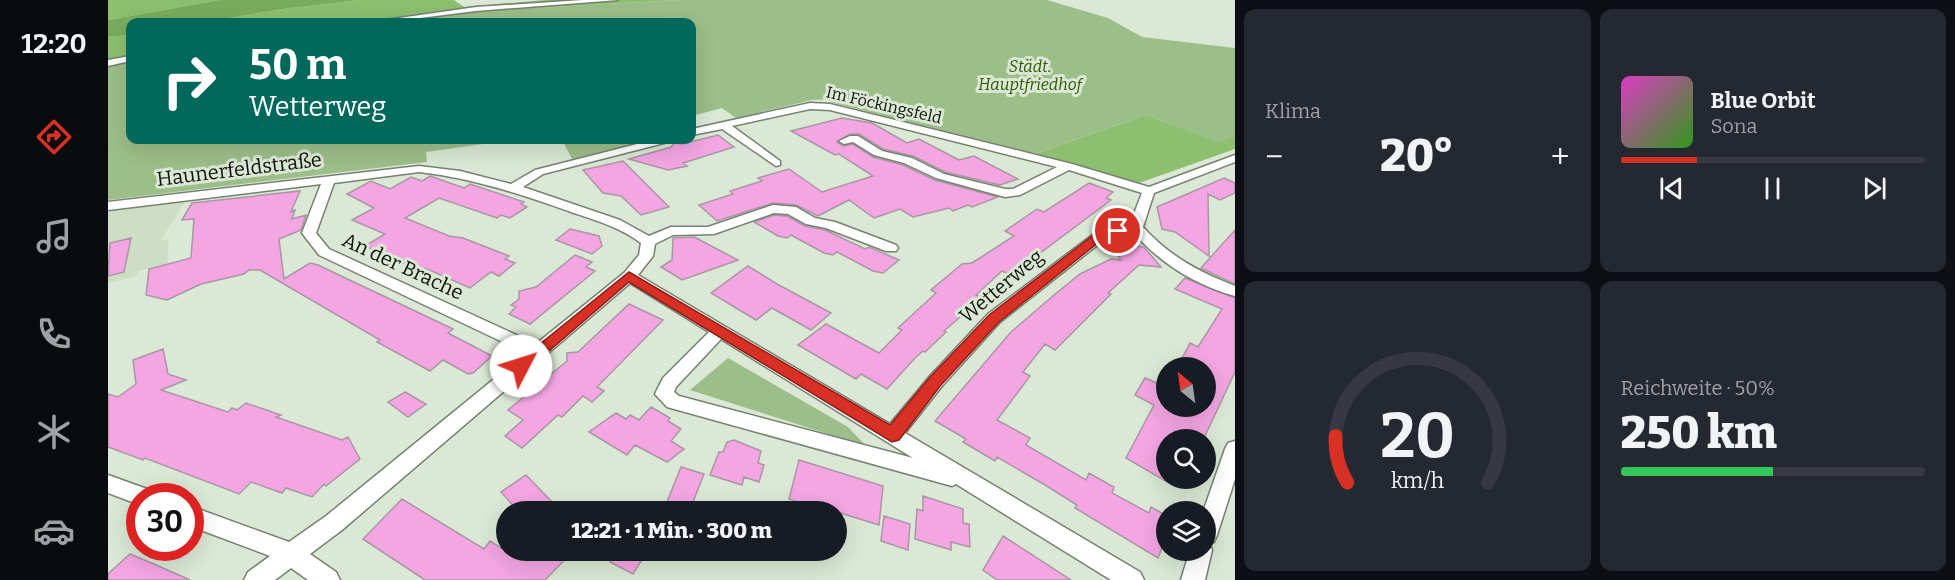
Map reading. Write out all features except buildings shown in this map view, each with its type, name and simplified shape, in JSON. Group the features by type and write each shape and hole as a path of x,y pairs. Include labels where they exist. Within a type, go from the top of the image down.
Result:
{"street":[{"path":"406,18 476,9 615,0"},
{"path":"108,63 126,60"},
{"name":"Im Föckingsfeld","path":"696,131 810,106 830,107 1068,166 1149,191"},
{"path":"722,124 776,163"},
{"path":"843,141 854,138 878,153 908,160 940,176 1005,193 1016,192 1068,166"},
{"path":"514,187 539,171 648,144"},
{"path":"1235,158 1149,191 1136,226 1155,250 1189,273 1235,291"},
{"name":"Haunerfeldstraße","path":"108,206 419,169 458,172 514,187 629,228 648,242"},
{"name":"An der Brache","path":"329,179 309,233 324,252 538,352"},
{"path":"256,580 289,553 334,523 629,276 646,256 648,242 671,231 709,231 773,209 791,210 811,221 831,225 891,248"},
{"name":"Wetterweg","path":"892,435 936,381 994,318 1100,236 1136,226"},
{"path":"629,276 1132,580"},
{"path":"719,331 669,383 664,394 673,402 969,482"},
{"path":"1216,505 1235,449"},
{"path":"108,484 126,491"},
{"path":"204,521 289,553 328,580"},
{"path":"1193,580 1198,561"}],"shaded area":[{"path":"108,0 219,0 108,20"},
{"path":"219,0 360,0 229,18 126,18 126,35 108,37 108,20"},
{"path":"360,0 454,0 464,7 546,0 680,0 441,13 443,12 397,18 229,18"},
{"path":"126,35 126,59 108,62 108,37"},
{"path":"1146,115 1218,142 1235,137 1235,149 1139,183 1032,155"},
{"path":"186,200 161,240 169,239 167,264 138,271 137,276 108,283 108,211"}],"green space":[{"name":"Städt. Hauptfriedhof","path":"680,0 1047,0 1108,18 1142,37 1235,48 1235,149 1146,115 1032,155 831,102 829,99 812,100 736,118 722,108 696,115 696,18 407,18 441,13"},
{"path":"126,61 126,144 483,144 426,152 427,162 108,200 108,64"},
{"path":"564,144 634,144 572,159"},
{"path":"728,358 848,427 866,446 690,390"}],"route":[{"path":"521,366 629,276 892,435 973,338 994,318 1100,236 1118,231"}]}
